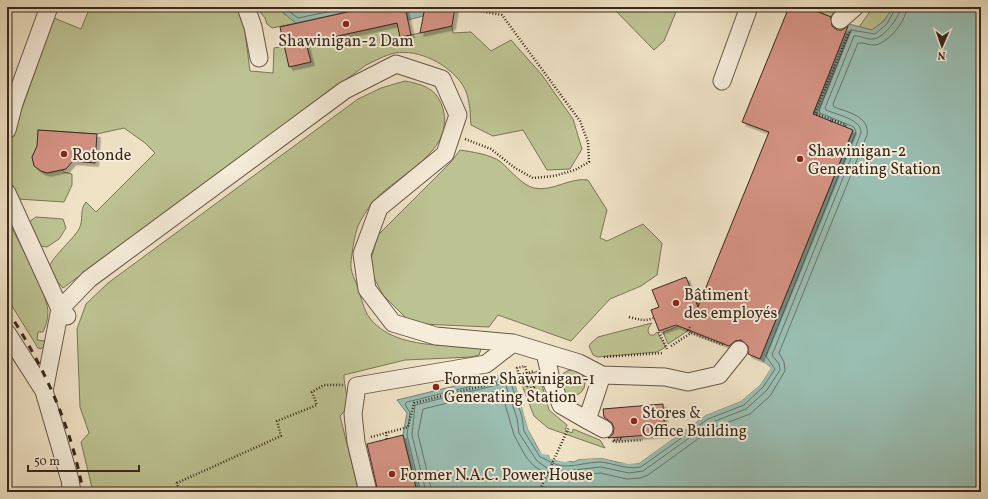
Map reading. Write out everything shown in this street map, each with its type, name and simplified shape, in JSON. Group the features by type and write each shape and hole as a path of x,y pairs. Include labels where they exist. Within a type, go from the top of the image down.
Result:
{"street":[{"path":"8,123 49,7"},
{"path":"246,7 253,27 259,58"},
{"path":"722,82 749,7"},
{"path":"44,391 60,309 89,278 345,90 396,64 442,79 458,115 445,154 380,208 362,254 367,289 393,323 436,336 513,343 579,363 602,375 665,377 688,382 719,375 739,350"},
{"path":"7,193 60,309"},
{"path":"7,333 44,391 70,480 72,492"},
{"path":"368,492 356,442 353,414 357,386 486,364 513,343"},
{"path":"545,353 552,383 561,405 608,434"},
{"path":"587,420 602,375"}],"path":[{"path":"452,133 490,149 515,168 533,178 554,176 575,170 589,162 588,142 580,121 502,15 480,11"},
{"path":"845,127 846,126 815,113 847,21"},
{"path":"629,317 648,320 653,318"},
{"path":"690,327 688,330 692,333 707,338"},
{"path":"659,332 667,349"},
{"path":"671,346 692,333"},
{"path":"604,357 663,353"},
{"path":"370,437 408,427 414,403 523,376 528,389 534,387 534,371 527,373 519,374 517,368 525,366 527,373"},
{"path":"179,492 177,483 281,436 277,421 317,405 312,392 324,385 344,385"},
{"path":"539,492 570,425"},
{"path":"386,432 387,439"},
{"path":"608,434 616,442 643,440"}],"green space":[{"path":"90,7 237,7 243,16 250,71 273,73 274,48 284,46 311,62 306,43 397,23 401,37 452,26 453,33 471,32 491,51 511,40 542,75 573,119 582,149 570,169 547,170 523,130 493,136 471,125 469,104 465,88 449,70 441,64 414,53 404,52 391,54 366,65 63,288 48,271 49,266 79,229 83,208 86,202 96,212 155,153 145,143 124,128 97,134 38,130 39,144 32,157 36,166 46,173 55,171 59,167 64,172 72,174 72,185 64,202 18,199 11,183 9,163 11,139 54,18 81,29"},
{"path":"256,7 276,7 296,23 272,28 267,24 265,18"},
{"path":"612,7 678,7 664,41 654,50"},
{"path":"806,7 836,7 831,17"},
{"path":"873,7 893,7 884,21 872,30 859,27"},
{"path":"405,81 424,86 437,96 443,109 444,125 440,139 432,151 421,162 382,193 364,214 358,226 353,247 351,270 367,314 376,325 388,333 417,343 432,345 476,345 481,349 479,355 471,357 405,360 344,375 347,402 344,411 340,416 359,492 93,492 81,442 89,433 80,407 77,329 86,304 108,283 358,99 381,88"},
{"path":"460,150 497,159 521,181 534,188 548,188 575,181 588,180 607,210 600,238 607,241 643,224 662,243 657,275 641,286 610,299 571,341 498,315 489,327 422,324 406,318 383,295 373,276 371,259 378,235 451,162"},
{"path":"36,217 63,219 66,228 59,239 47,247 35,245 26,224"},
{"path":"7,218 37,278 46,302 48,311 47,322 43,332 38,332 37,340 45,341 44,346 41,349 38,348 7,298"},
{"path":"695,302 699,304 689,330 668,344 663,332 684,324"},
{"path":"652,323 648,329 648,332 650,335 654,335 657,332 666,347 657,352 598,357 593,355 589,346 598,337"},
{"path":"572,370 581,374 585,383 581,392 572,396 563,392 559,383 563,374"},
{"path":"538,371 549,410 567,425 565,430 572,433 573,429 600,440 605,448 548,428 534,416 520,380 525,375"}],"water":[{"path":"276,7 370,7 296,23"},
{"path":"405,7 425,7 423,16 408,20"},
{"path":"893,7 981,7 981,492 417,492 403,435 407,413 397,400 512,372 528,429 539,450 549,455 550,459 574,462 580,459 602,458 617,462 639,463 706,415 741,401 760,385 771,368 760,359 853,131 813,114 849,24 872,30 884,21"}],"pier":[{"path":"760,359 771,368 760,385 741,401 706,415 639,463 629,464 602,458 580,459 565,462 550,459 549,455 542,454 528,429 512,372 515,375 530,429 544,452 550,453 552,457 565,460 580,457 602,456 629,462 638,461 705,413 740,400 758,383 768,369 759,360"}],"building":[{"name":"Shawinigan-2 Dam","path":"370,7 405,7 411,35 400,37 397,23 306,43 311,62 289,67 280,27"},
{"path":"425,7 455,7 452,26 420,33"},
{"name":"Shawinigan-2 Generating Station","path":"789,7 806,7 831,17 832,26 837,30 842,30 848,26 813,114 853,130 760,359 748,354 748,346 741,340 735,341 729,346 676,325 659,331 651,310 659,307 652,290 686,277 698,307 769,132 742,122"},
{"name":"Rotonde","path":"38,130 97,134 95,163 73,161 66,169 47,173 41,171 34,166 32,157 37,146"},
{"name":"Stores & Office Building","path":"663,404 665,434 608,438 613,434 614,428 612,423 604,417 603,409"},
{"name":"Former N.A.C. Power House","path":"403,435 417,492 378,492 367,444"}],"railway":[{"path":"7,310 33,352 64,420 72,444 83,492"}],"place":[{"name":"Shawinigan-2 Dam","path":"346,24"},
{"name":"Rotonde","path":"64,154"},
{"name":"Shawinigan-2 Generating Station","path":"800,159"},
{"name":"Bâtiment des employés","path":"676,303"},
{"name":"Former Shawinigan-1 Generating Station","path":"436,387"},
{"name":"Stores & Office Building","path":"634,421"},
{"name":"Former N.A.C. Power House","path":"392,474"}]}
